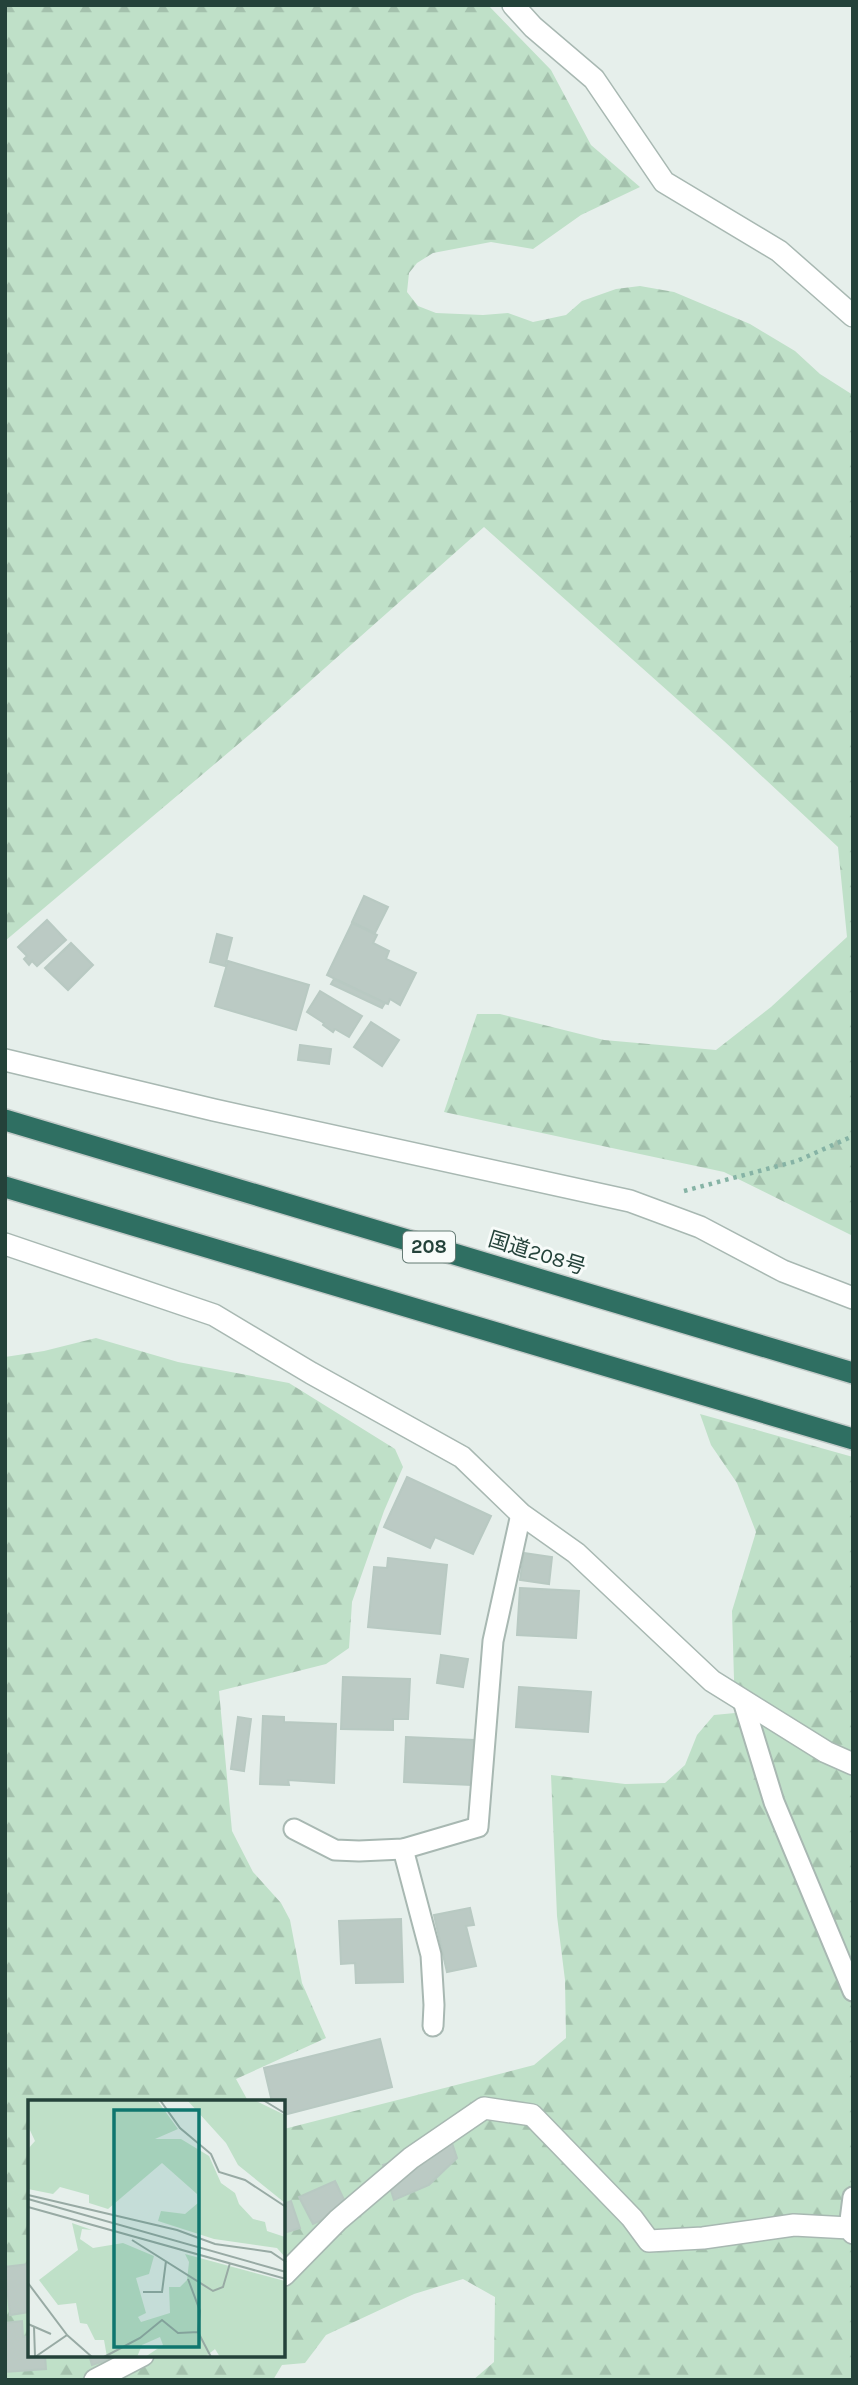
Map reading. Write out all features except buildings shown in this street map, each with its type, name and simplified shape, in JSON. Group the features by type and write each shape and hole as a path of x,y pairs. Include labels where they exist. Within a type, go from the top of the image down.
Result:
{"highway":[{"name":"国道208号","path":"5,1120 853,1373"},
{"path":"5,1187 853,1439"}],"street":[{"path":"513,5 533,27 594,79 664,182 779,251 853,316"},
{"path":"5,1060 214,1110 636,1204 699,1227 783,1271 853,1298"},
{"path":"5,1244 214,1315 311,1373 463,1457 520,1514 576,1553 712,1681 826,1752 853,1763"},
{"path":"285,2274 338,2220 411,2158 484,2108 532,2115 632,2218 649,2241 703,2238 794,2225 851,2231"},
{"path":"95,2380 139,2357"}],"lane":[{"path":"294,1829 335,1850 403,1849 478,1827 493,1642 520,1514"},
{"path":"743,1700 774,1802 853,1991"},
{"path":"403,1849 431,1955 433,2026"},
{"path":"851,2231 853,2197"}],"path":[{"path":"636,1204 797,1161 853,1136"}],"green space":[{"path":"5,5 488,5 551,70 591,145 640,187 581,215 533,249 491,242 433,253 417,263 409,273 407,292 418,306 436,313 508,313 533,322 566,315 582,301 616,289 640,286 674,292 750,324 795,351 820,374 853,395 853,1236 724,1172 444,1112 477,1014 500,1014 604,1040 716,1050 771,1007 847,937 838,847 724,741 484,527 255,730 5,941"},
{"path":"96,1338 178,1362 289,1383 395,1449 403,1467 384,1511 352,1602 349,1648 326,1664 219,1691 232,1831 253,1872 281,1903 290,1920 302,1983 326,2038 236,2079 247,2100 28,2100 28,2357 285,2357 285,2129 534,2065 566,2038 565,1980 557,1916 551,1775 625,1784 665,1783 685,1765 697,1735 714,1715 735,1713 732,1611 756,1532 737,1483 711,1445 700,1414 853,1457 853,2380 473,2380 494,2362 495,2297 463,2279 414,2294 326,2335 305,2363 282,2365 273,2380 5,2380 5,1357"}]}
